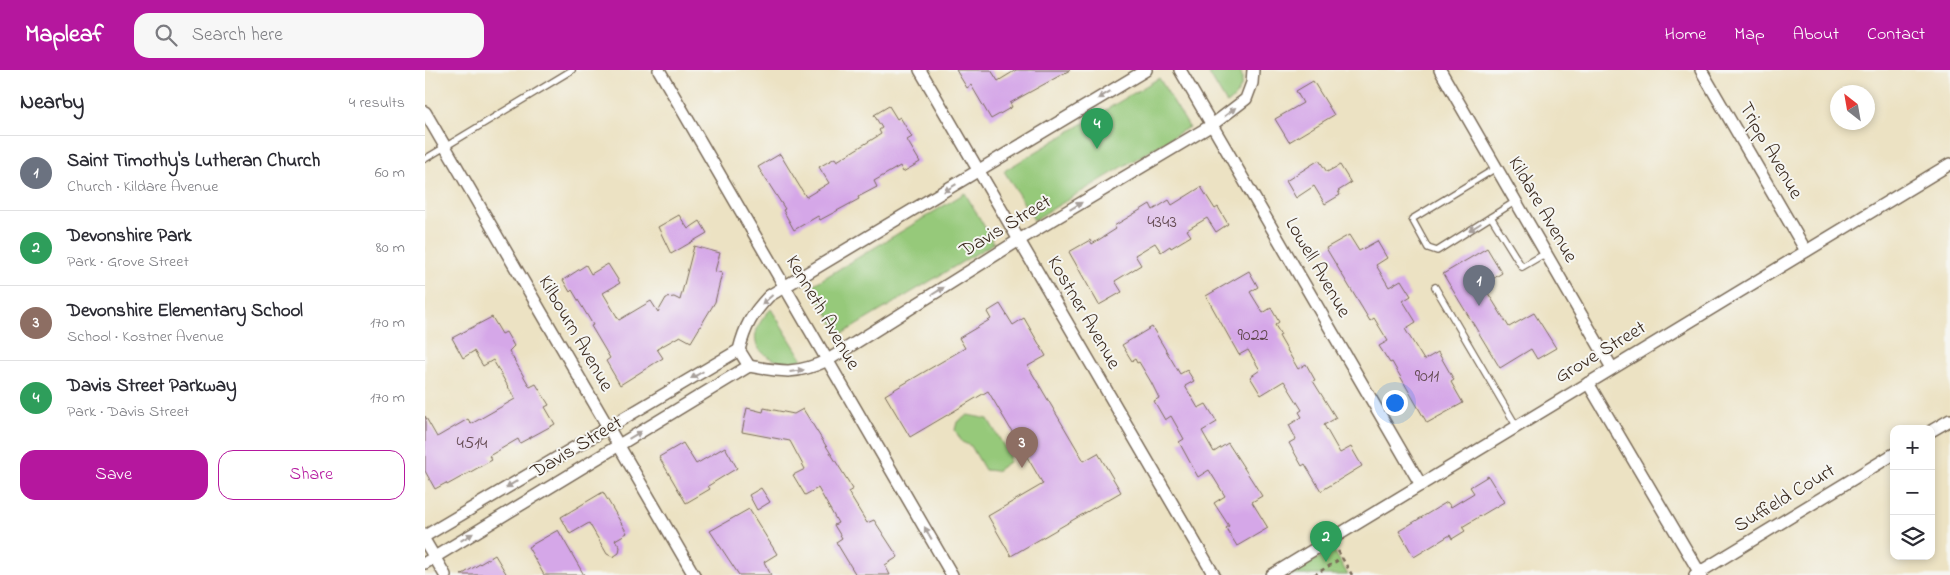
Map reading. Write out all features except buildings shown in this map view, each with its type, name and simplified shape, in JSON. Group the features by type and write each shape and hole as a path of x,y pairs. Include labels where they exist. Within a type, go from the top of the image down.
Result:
{"street":[{"name":"Kenneth Avenue","path":"659,70 952,575"},
{"name":"Kostner Avenue","path":"920,70 1214,575"},
{"path":"749,366 739,350 745,328 755,311 769,296 1146,70"},
{"name":"Lowell Avenue","path":"1180,70 1421,485"},
{"name":"Davis Street","path":"430,560 749,366 793,372 809,369 827,360 1019,240 1212,125 1246,98 1252,83 1253,70"},
{"name":"Kildare Avenue","path":"1440,70 1613,368"},
{"name":"Tripp Avenue","path":"1701,70 1806,251"},
{"name":"Kilbourn Avenue","path":"425,112 694,575"},
{"name":"Grove Street","path":"1272,575 1950,164"},
{"name":"Davis Street","path":"425,536 739,350"},
{"path":"1589,383 1699,574"},
{"path":"1935,429 1950,420"},
{"name":"Suffield Court","path":"1699,574 1890,456"},
{"path":"425,541 430,560 445,575"}],"lane":[{"path":"425,159 572,70"},
{"path":"1496,168 1412,219 1428,248 1437,251 1516,201"},
{"path":"1491,217 1522,267 1546,253"},
{"path":"1435,287 1517,426"}],"path":[{"path":"1337,549 1352,575"},
{"path":"1314,575 1343,558"}],"green space":[{"path":"1207,70 1240,70 1242,80 1240,89 1227,104"},
{"path":"1159,78 1189,127 1034,220 1004,171"},
{"path":"965,193 994,243 840,335 811,286"},
{"path":"771,309 802,359 789,363 781,362 769,357 757,347 756,334 758,328"},
{"path":"968,415 988,419 1009,455 1009,462 996,471 985,470 971,446 962,442 955,430 957,422"},
{"path":"1333,549 1348,575 1291,575"}],"place":[{"name":"Davis Street Parkway","path":"1097,149"},
{"name":"Saint Timothy's Lutheran Church","path":"1479,306"},
{"name":"Devonshire Elementary School","path":"1022,468"},
{"name":"Devonshire Park","path":"1326,562"}]}
